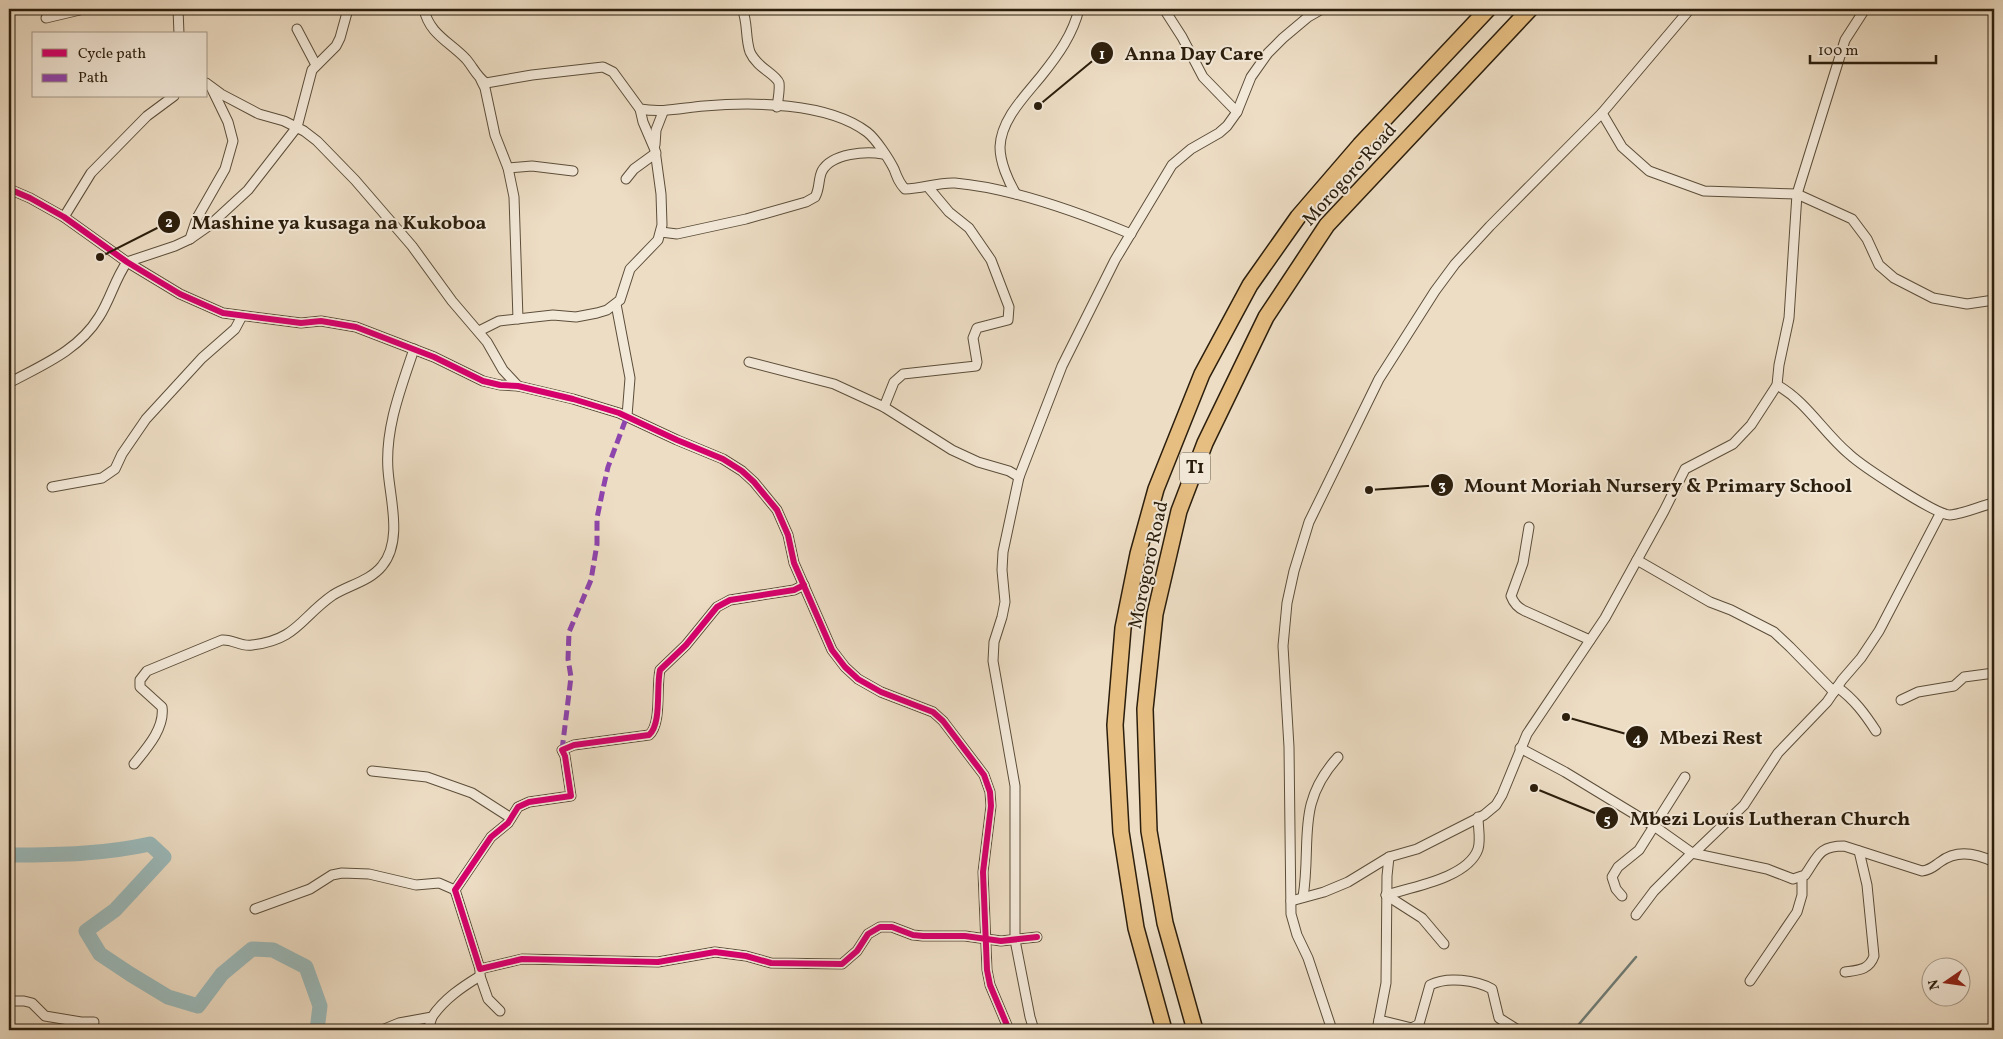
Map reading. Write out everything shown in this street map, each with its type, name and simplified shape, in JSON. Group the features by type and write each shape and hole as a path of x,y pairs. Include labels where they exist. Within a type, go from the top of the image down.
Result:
{"highway":[{"name":"Morogoro Road","path":"1164,1030 1136,928 1121,832 1116,725 1123,628 1138,554 1156,489 1202,374 1250,285 1298,217 1335,174 1488,9"},
{"name":"Morogoro Road","path":"1195,1030 1164,923 1148,822 1145,709 1155,614 1179,510 1205,443 1266,318 1328,225 1530,9"}],"street":[{"path":"46,18 84,9"},
{"path":"178,9 179,32"},
{"path":"9,383 54,359 83,337 98,319 127,262 190,239 210,225 248,190 297,127 312,70 336,46 348,9"},
{"path":"424,9 434,31 468,61 485,88 496,135 508,168 514,197 518,319"},
{"path":"742,9 749,50 756,64 776,76 778,82 777,107"},
{"path":"1016,194 1009,181 1001,154 1000,148 1004,132 1023,98 1043,74 1068,38 1079,9"},
{"path":"1164,9 1182,37 1203,77 1237,112"},
{"path":"1034,1030 1015,940 1014,786 993,661 994,642 1005,602 1002,570 1003,552 1019,477 1062,366 1115,260 1172,165 1191,149 1219,133 1227,126 1237,112 1252,77 1268,53 1308,17 1322,9"},
{"path":"1332,1030 1308,958 1293,924 1291,901 1289,747 1283,646 1287,603 1294,571 1309,522 1379,380 1435,291 1455,264 1602,113 1690,9"},
{"path":"1291,901 1348,882 1389,857 1417,849 1490,811 1499,800 1527,734 1605,618 1664,512 1684,469 1733,444 1751,425 1777,385 1788,318 1797,194 1845,40 1864,9"},
{"path":"297,29 316,65"},
{"path":"480,79 486,83 532,75 603,67 613,72 640,109 642,122 655,151"},
{"path":"209,86 259,114 297,127 317,141 356,180 412,246 452,301 479,331 503,370 518,386"},
{"path":"190,239 197,218 225,169 233,140 228,122 209,86"},
{"path":"64,217 91,172 147,116 171,98"},
{"path":"640,109 663,112 748,103 824,112 846,119 870,134 895,171 900,184 905,189 956,183 1016,194 1102,222 1131,234"},
{"path":"479,331 495,322 553,315 576,317 607,310 620,300 630,269 653,246 661,232 662,207 655,151 656,130 663,112"},
{"path":"1602,113 1622,147 1649,171 1704,191 1797,194 1852,219 1867,239 1879,265 1894,278 1933,298 1967,304 1994,300"},
{"path":"626,179 634,169 655,151"},
{"path":"661,232 677,234 746,219 806,202 817,194 821,173 832,161 856,152 883,154"},
{"path":"508,168 532,166 573,171"},
{"path":"884,407 894,382 903,374 976,366 973,338 977,328 1004,322 1010,316 1009,307 998,276 984,248 970,228 949,212 928,187"},
{"path":"9,189 30,198 64,217 127,262 180,294 223,313 301,323 321,321 339,323 362,329 414,349 483,381 500,385 518,386 573,399 627,416 676,440 723,459 748,476 777,510 788,536 794,563 832,650 844,667 858,679 881,692 933,712 943,721 984,775 990,792 992,806 983,872 987,970 990,984 1009,1030"},
{"path":"616,304 630,378 627,416"},
{"path":"52,487 102,478 115,470 122,454 146,419 196,364 235,329 242,316"},
{"path":"134,764 149,745 163,718 162,707 140,687 140,680 147,671 222,640 230,640 251,646 286,637 333,595 367,577 383,564 394,531 388,467 394,412 414,349"},
{"path":"749,362 834,384 884,407 952,450 978,462 1009,471 1019,477"},
{"path":"1777,385 1790,392 1849,454 1918,502 1940,514 1949,515 1994,503"},
{"path":"1636,915 1654,891 1744,805 1778,753 1827,702 1861,658 1879,631 1940,514"},
{"path":"1529,528 1523,563 1511,596 1513,601 1518,608 1590,640"},
{"path":"1636,560 1710,602 1731,610 1774,632 1836,690 1848,695 1864,713 1876,731"},
{"path":"455,890 491,837 511,818 518,807 529,802 572,796 562,750 574,745 646,736 652,732 656,717 660,670 686,645 717,607 730,600 794,590 804,585"},
{"path":"1902,700 1918,692 1954,686 1964,677 1994,673"},
{"path":"1520,748 1565,772 1654,826 1693,853 1767,869 1793,879 1802,878"},
{"path":"1303,897 1307,876 1306,827 1310,804 1317,784 1338,757"},
{"path":"372,771 427,776 472,793 511,818"},
{"path":"1622,896 1616,889 1612,877 1618,867 1639,850 1685,777"},
{"path":"1386,894 1429,883 1467,864 1479,848 1478,817"},
{"path":"1750,981 1797,912 1802,895 1802,878 1816,856 1824,850 1834,846 1844,846 1922,871 1934,867 1950,856 1963,853 1983,856 1994,862"},
{"path":"1845,972 1866,968 1872,964 1874,956 1867,885 1860,851"},
{"path":"1377,1030 1386,983 1386,894 1389,857"},
{"path":"255,909 310,889 332,875 342,873 369,874 416,885 439,883 455,890 488,999 500,1011"},
{"path":"1386,894 1422,918 1444,944"},
{"path":"428,1030 432,1017 447,999 480,973 522,959 658,962 721,952 771,963 842,964 857,951 868,934 880,927 888,926 923,936 965,936 1000,941 1037,937"},
{"path":"1379,1020 1412,1028 1419,1024 1430,985 1444,980 1470,982 1492,989 1499,1018 1518,1030"},
{"path":"9,1001 32,1003 45,1016 80,1022 94,1022"},
{"path":"382,1030 399,1023 432,1017"}],"waterway":[{"path":"9,858 13,855 99,852 150,844 164,857 115,910 86,931 100,954 168,997 198,1006 222,974 252,949 273,950 306,967 320,1006 317,1030"},
{"path":"1574,1030 1636,957"}],"marked path":[{"path":"562,750 571,677 568,659 569,632 591,580 597,544 597,518 603,489 608,467 627,416"}],"cycle path":[{"path":"9,189 30,198 64,217 127,262 180,294 223,313 301,323 321,321 356,327 434,357 483,381 500,385 518,386 573,399 619,413 723,459 742,471 754,482 777,510 788,535 794,563 832,650 845,667 858,679 881,692 933,712 943,721 984,775 990,792 991,806 983,872 987,970 990,985 1009,1030"},
{"path":"804,585 794,590 730,600 717,607 686,645 660,670 656,723 649,735 574,745 562,750 565,756 571,796 529,802 518,807 508,823 491,837 455,890 480,969 522,959 658,962 715,952 746,956 771,963 842,964 857,951 868,934 880,927 892,927 913,935 965,936 1001,941 1037,937"}],"place":[{"name":"Anna Day Care","path":"1038,106"},
{"name":"Mashine ya kusaga na Kukoboa","path":"100,257"},
{"name":"Mount Moriah Nursery & Primary School","path":"1369,490"},
{"name":"Mbezi Rest","path":"1566,717"},
{"name":"Mbezi Louis Lutheran Church","path":"1534,788"}]}
